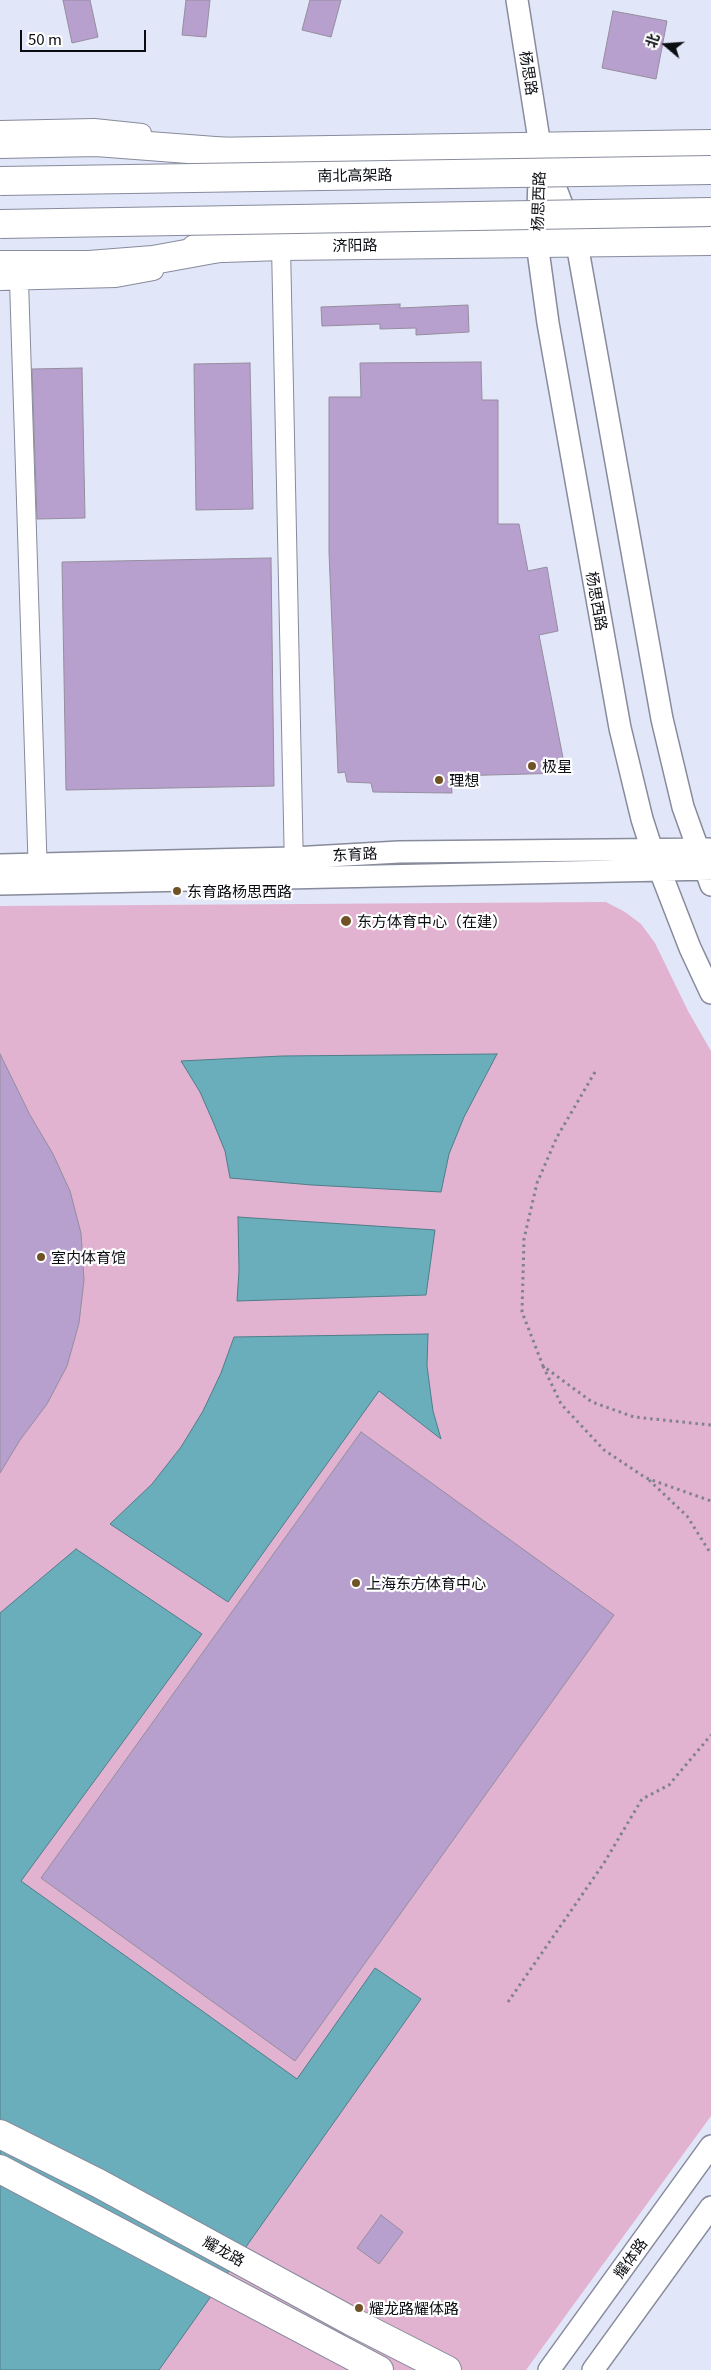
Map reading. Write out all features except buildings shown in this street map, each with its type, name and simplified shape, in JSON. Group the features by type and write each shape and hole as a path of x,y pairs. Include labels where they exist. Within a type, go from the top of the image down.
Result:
{"main road":[{"path":"0,144 96,142 228,152"},
{"path":"0,156 711,144"},
{"name":"南北高架路","path":"0,181 711,170"},
{"path":"0,224 711,212"},
{"name":"济阳路","path":"0,253 281,246 711,241"},
{"path":"10,273 153,260 219,248"},
{"name":"耀龙路","path":"0,2134 98,2182 337,2313 447,2370"},
{"path":"0,2169 379,2370"}],"street":[{"name":"杨思路","path":"517,0 540,146"},
{"path":"0,130 94,128 160,136 228,152"},
{"name":"杨思西路","path":"540,146 537,243 550,332 620,728 639,811 652,850 690,948 711,993"},
{"name":"杨思西路","path":"540,146 578,244 662,720 683,807 704,849 709,874"},
{"path":"281,246 294,868"},
{"path":"0,281 10,273 116,278 151,272 219,248"},
{"path":"10,273 38,873"},
{"name":"东育路","path":"294,868 399,852 704,849"},
{"name":"东育路","path":"0,865 38,873 294,868 659,870 709,874"},
{"name":"东育路","path":"0,884 38,873"},
{"name":"耀体路","path":"549,2370 711,2146"},
{"path":"593,2370 711,2207"}],"path":[{"path":"595,1072 557,1137 537,1183 524,1239 522,1312 543,1366 561,1404 604,1450 646,1478 687,1516 711,1554"},
{"path":"543,1366 592,1402 634,1417 711,1425"},
{"path":"646,1478 711,1501"},
{"path":"508,2002 604,1863 642,1799 669,1784 711,1735"}],"shaded area":[{"name":"上海东方体育中心","path":"606,902 625,912 641,924 655,943 688,1011 711,1051 711,2116 526,2370 0,2370 0,906"}],"water":[{"path":"497,1054 464,1117 449,1154 441,1192 312,1185 230,1178 225,1151 214,1124 200,1092 181,1061 282,1056"},
{"path":"238,1217 435,1230 426,1295 237,1301 239,1271"},
{"path":"428,1334 427,1366 433,1411 441,1439 379,1391 228,1602 110,1524 152,1484 181,1447 203,1411 221,1373 234,1337"},
{"path":"76,1549 202,1634 21,1881 297,2079 375,1968 421,1999 159,2370 0,2370 0,1613"}],"place":[{"name":"极星","path":"532,766"},
{"name":"理想","path":"439,780"},
{"name":"东育路杨思西路","path":"177,891"},
{"name":"东方体育中心（在建）","path":"346,921"},
{"name":"室内体育馆","path":"41,1257"},
{"name":"上海东方体育中心","path":"356,1583"},
{"name":"耀龙路耀体路","path":"359,2308"}]}
